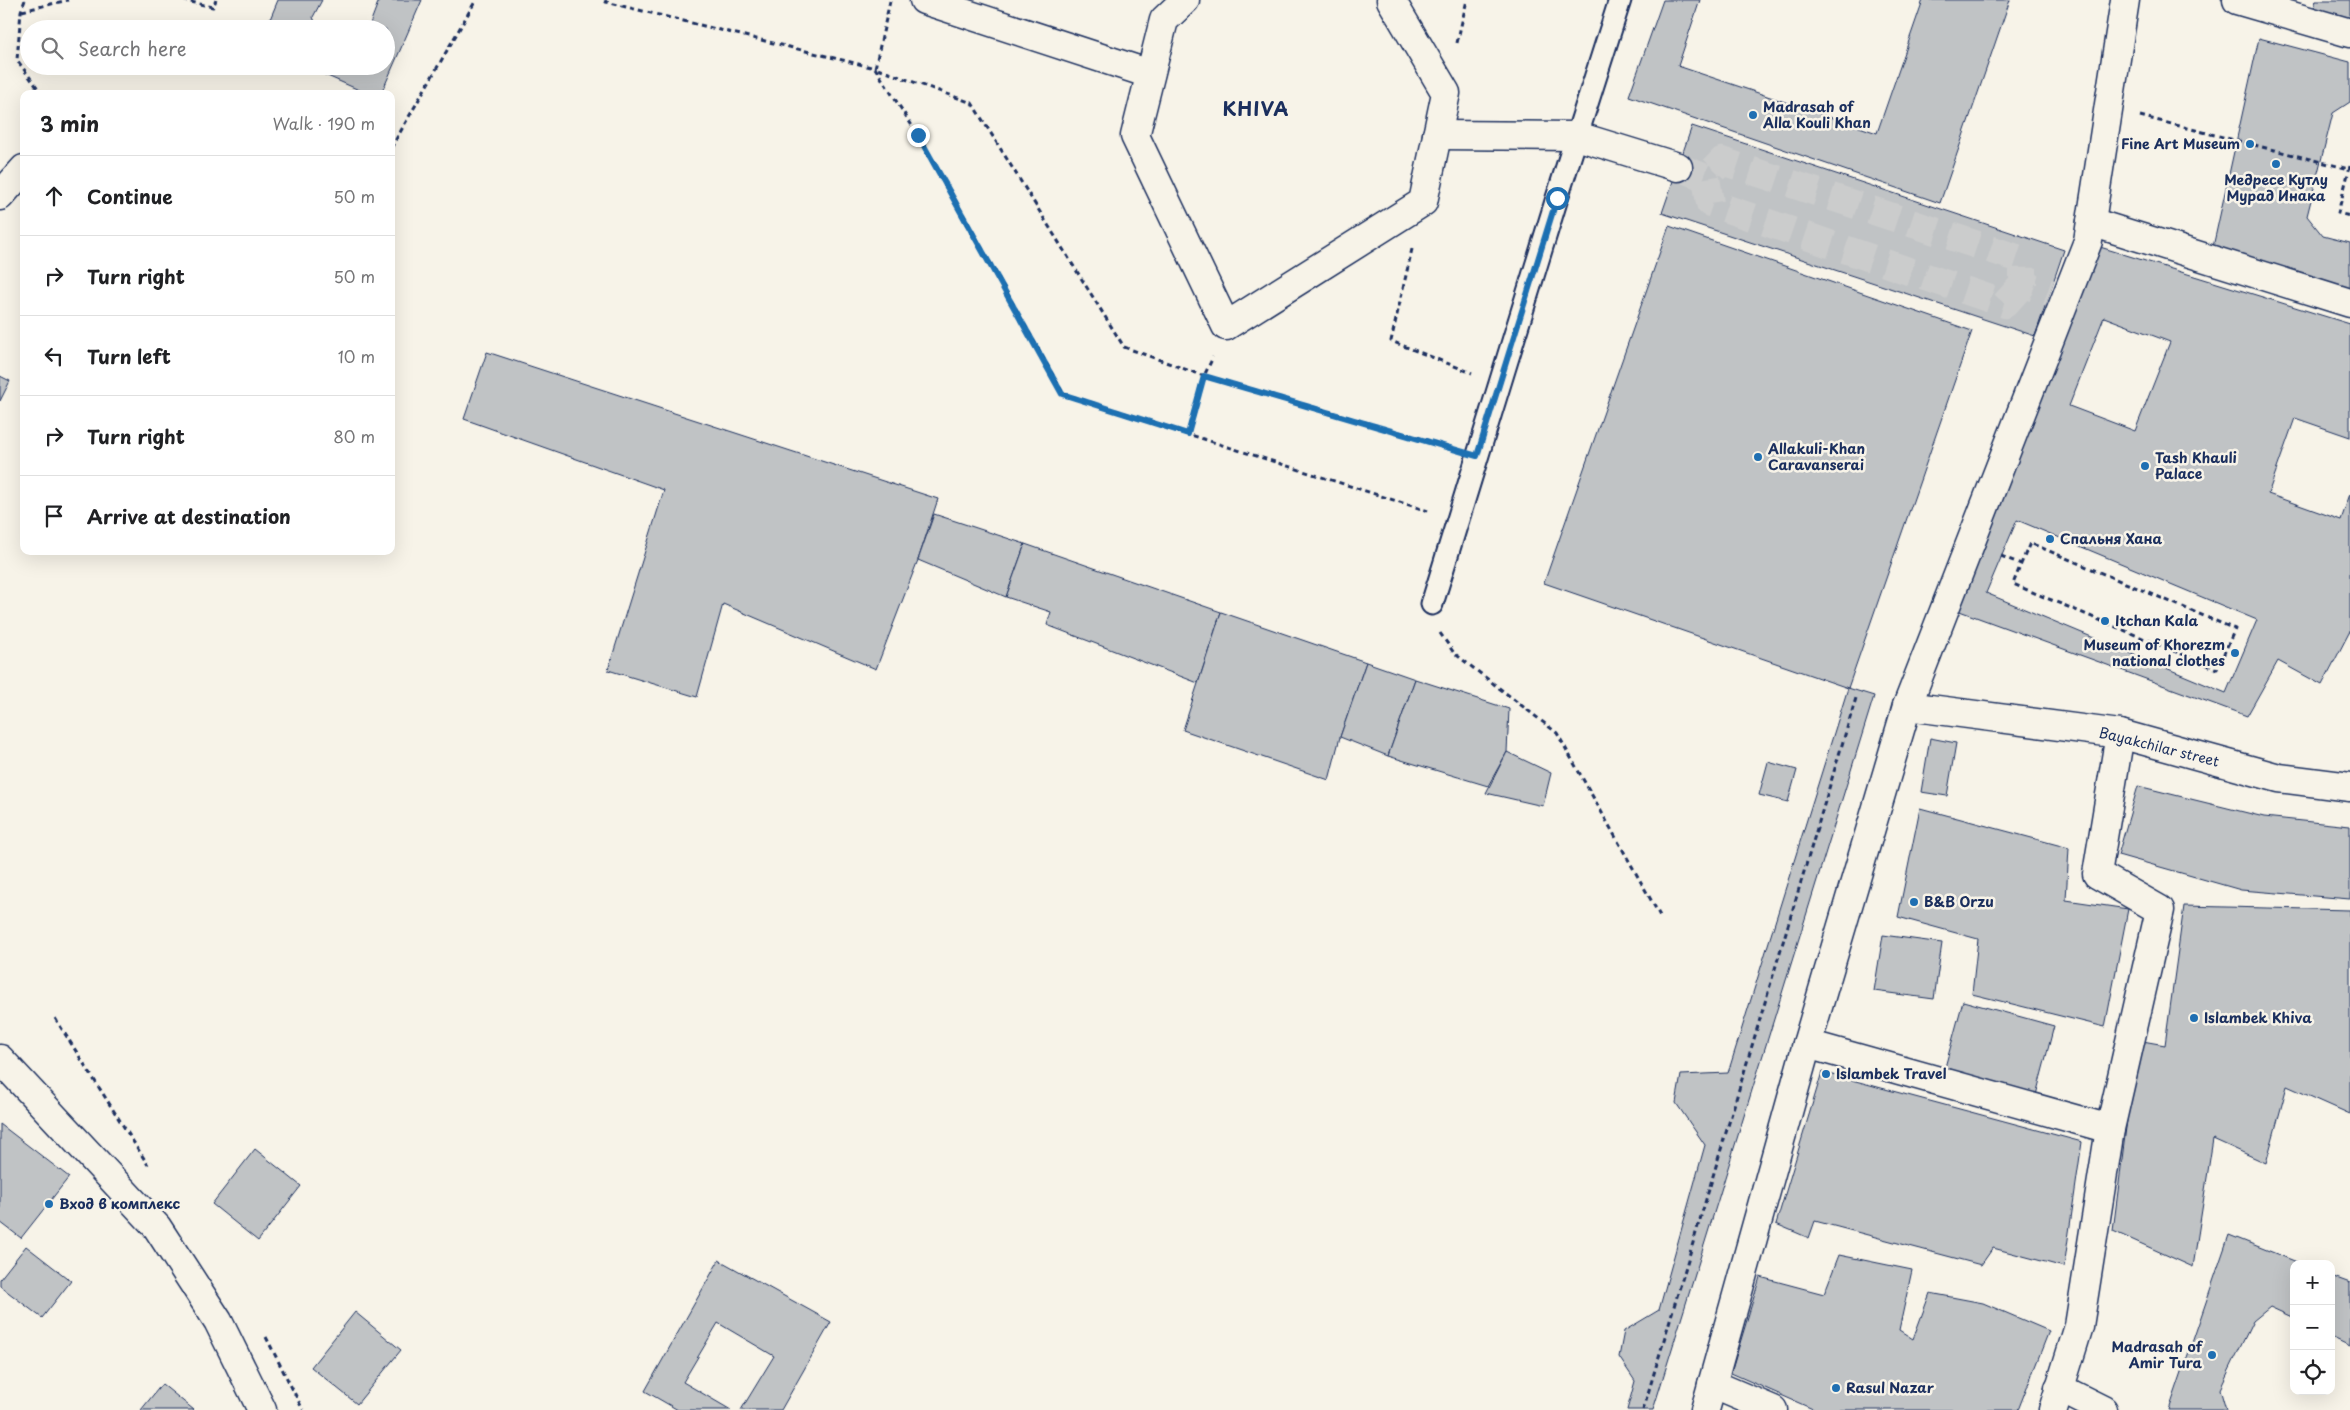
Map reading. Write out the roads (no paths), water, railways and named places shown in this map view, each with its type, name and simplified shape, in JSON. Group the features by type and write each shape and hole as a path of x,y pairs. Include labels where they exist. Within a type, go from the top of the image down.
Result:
{"street":[{"path":"924,0 1150,74"},
{"path":"1185,0 1164,20 1135,136 1226,326 1423,202 1446,93 1391,0"},
{"path":"1705,1410 1807,1044 1907,706 1970,544 2057,296 2088,241 2124,0"},
{"path":"2237,0 2275,5 2350,33"},
{"path":"1437,135 1577,136 1678,167"},
{"path":"0,196 20,174"},
{"path":"2091,222 2350,304"},
{"name":"Bayakchilar street","path":"1907,706 2120,734 2279,778 2350,787"},
{"path":"2103,1410 2056,1399 2079,1326 2110,1129 2160,910 2096,874 2120,734"},
{"path":"1807,1044 2110,1129"},
{"path":"0,1059 157,1227 218,1322 262,1410"},
{"path":"1712,1384 1773,1410"}],"lane":[{"path":"1432,604 1620,0"}],"tunnel":[{"path":"1678,167 1706,178 1722,161 2023,260 2023,284 2050,293"},
{"path":"1706,178 1710,203 2005,304 2023,284"}],"place":[{"name":"Madrasah of Alla Kouli Khan","path":"1753,115"},
{"name":"Fine Art Museum","path":"2250,144"},
{"name":"Медресе Кутлу Мурад Инака","path":"2276,164"},
{"name":"Allakuli-Khan Caravanserai","path":"1758,457"},
{"name":"Tash Khauli Palace","path":"2145,466"},
{"name":"Спальня Хана","path":"2050,539"},
{"name":"Itchan Kala","path":"2105,621"},
{"name":"Museum of Khorezm national clothes","path":"2235,653"},
{"name":"B&B Orzu","path":"1914,902"},
{"name":"Islambek Khiva","path":"2194,1018"},
{"name":"Islambek Travel","path":"1826,1074"},
{"name":"Вход в комплекс","path":"49,1204"},
{"name":"Madrasah of Amir Tura","path":"2212,1355"},
{"name":"Rasul Nazar","path":"1836,1388"}],"district":[{"name":"KHIVA","path":"1256,109"}]}
